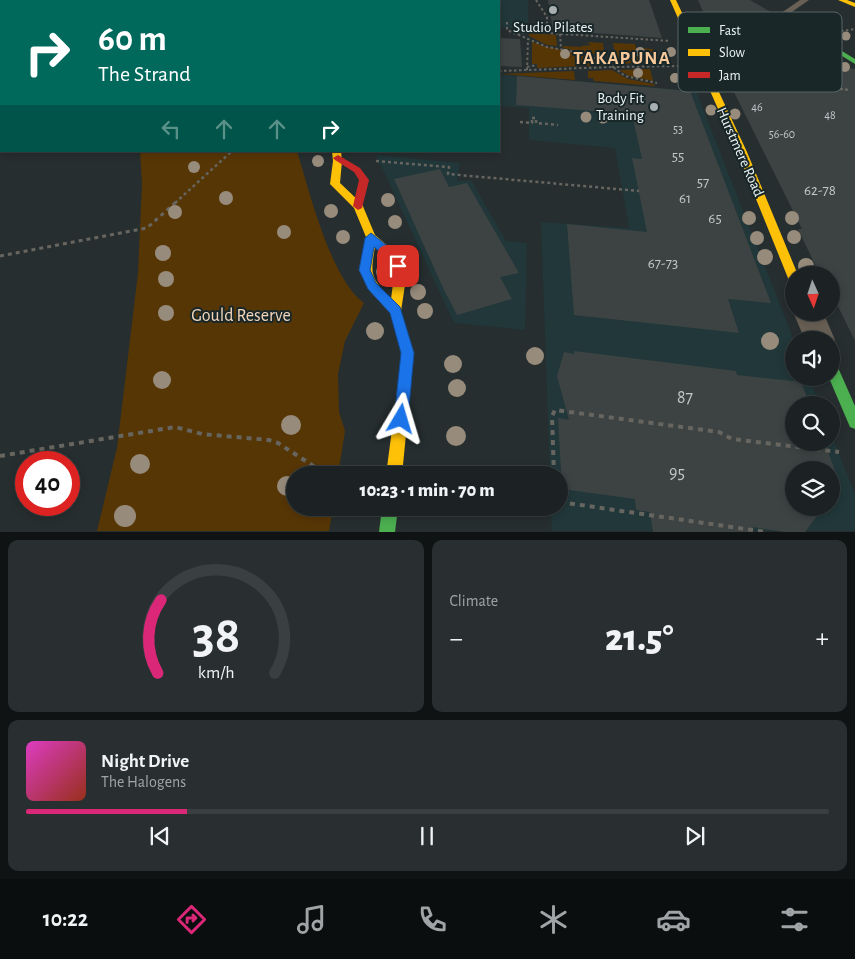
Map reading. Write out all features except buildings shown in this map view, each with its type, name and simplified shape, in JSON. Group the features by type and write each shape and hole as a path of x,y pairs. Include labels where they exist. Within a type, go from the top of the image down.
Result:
{"street":[{"name":"Hurstmere Road","path":"673,0 678,12"},
{"path":"841,0 855,5"},
{"path":"842,54 855,62"},
{"name":"Hurstmere Road","path":"713,92 742,152 789,266"},
{"path":"337,154 357,170 364,180 358,206"},
{"path":"337,154 335,184 358,206 371,238 392,256 398,266 399,285 395,311"},
{"path":"371,238 364,270 372,286 395,311 405,342 408,363 395,466"},
{"path":"839,386 855,422"},
{"path":"387,532 389,516"}],"lane":[{"path":"787,12 805,0"}],"path":[{"path":"536,0 547,17 547,33"},
{"path":"507,22 508,30 528,40 547,47 587,54 613,67 625,76 657,83"},
{"path":"517,34 528,32 547,33 674,43"},
{"path":"560,34 561,49"},
{"path":"527,69 528,40"},
{"path":"527,69 537,66"},
{"path":"500,71 678,66"},
{"path":"842,89 850,90"},
{"path":"520,122 532,123 532,118 536,118 536,123 558,125"},
{"path":"0,256 147,228 231,152"},
{"path":"371,160 449,167 448,174 639,191"},
{"path":"554,466 552,416 555,410 719,432 732,439 839,452"},
{"path":"0,456 137,431 176,427 202,434 269,440 278,443 313,466"},
{"path":"568,503 766,532"}],"shaded area":[{"path":"500,0 528,0 528,29 500,27"},
{"path":"501,75 678,90 678,92 696,92 790,331 785,331 785,386 812,386 816,396 785,396 785,451 838,451 855,494 855,531 552,531 551,516 568,516 568,466 550,466 541,222 629,228 615,148 529,140 529,108 500,106"},
{"path":"376,155 460,163 457,181 471,180 506,241 527,243 525,330 454,323"}],"green space":[{"path":"529,33 556,35 557,46 547,45 529,36"},
{"path":"532,42 580,54 606,65 537,68 537,64 532,64"},
{"path":"587,42 603,43 604,53 592,54 563,48 563,46 582,47 580,46 591,45"},
{"path":"613,43 635,44 636,48 653,49 657,64 640,62 617,65"},
{"path":"650,69 653,81 629,76 619,70"},
{"path":"612,70 628,79 654,84 655,86 594,81 593,78 588,78 588,71"},
{"path":"574,71 575,80 501,74"},
{"name":"Gould Reserve","path":"140,152 297,152 331,255 352,291 364,303 345,341 338,374 339,412 345,431 339,466 286,466 286,516 332,516 329,531 97,531 117,448 138,273 142,184"}],"traffic: fast":[{"path":"842,54 855,62"},
{"path":"839,386 855,422"},
{"path":"387,532 389,516"}],"traffic: slow":[{"path":"673,0 678,12"},
{"path":"841,0 855,5"},
{"path":"715,92 789,266"},
{"path":"336,152 335,184 358,206 371,237 392,256 398,266 399,285 395,311"},
{"path":"371,237 365,270 372,286 395,311 408,353 395,466"}],"traffic: jam":[{"path":"338,158 357,170 364,180 358,206"}],"place":[{"name":"Studio Pilates","path":"553,10"},
{"name":"Body Fit Training","path":"654,107"}],"district":[{"name":"TAKAPUNA","path":"622,58"}],"route":[{"path":"398,266 392,256 371,238 364,270 368,281 395,311 408,353 401,419"}]}
